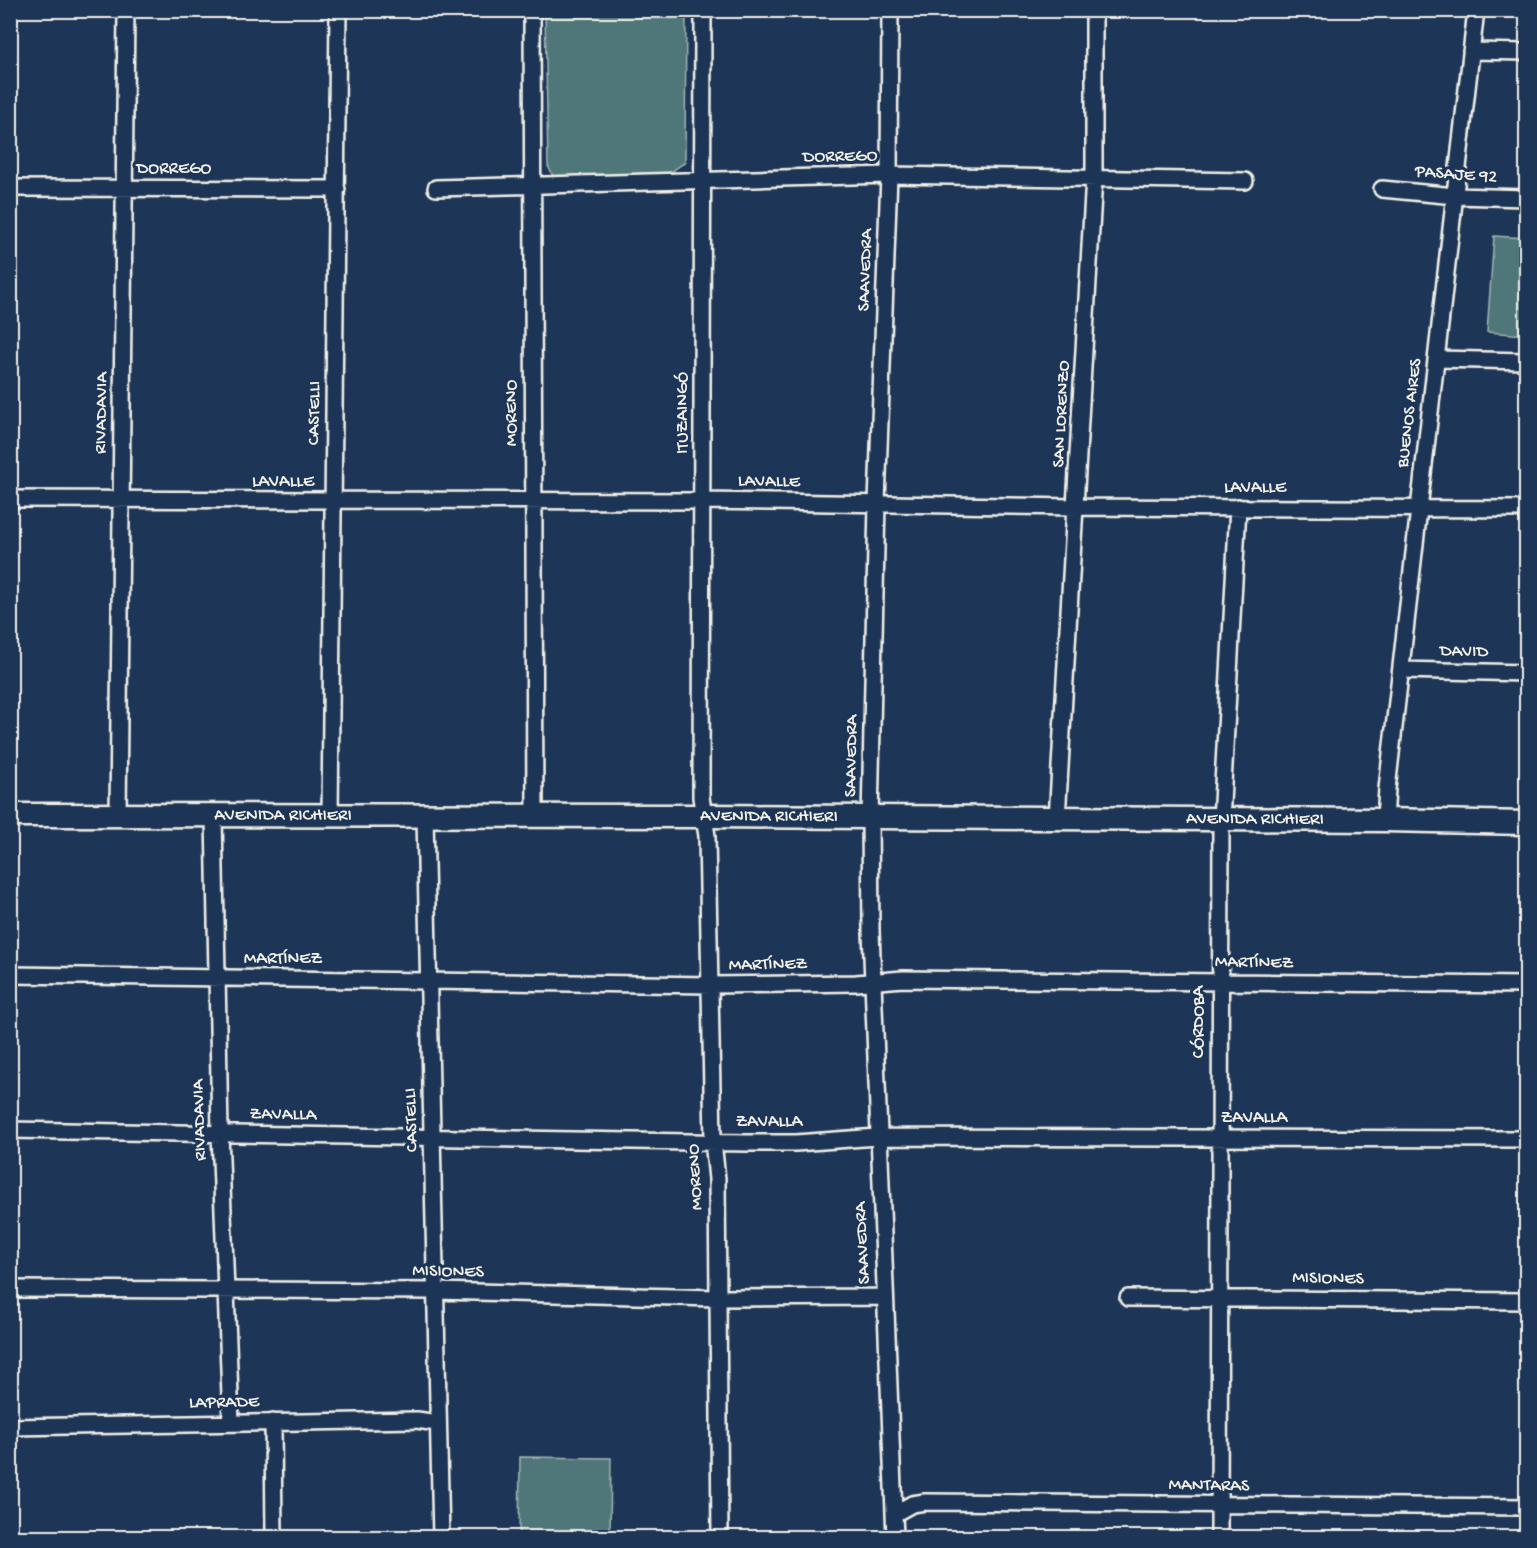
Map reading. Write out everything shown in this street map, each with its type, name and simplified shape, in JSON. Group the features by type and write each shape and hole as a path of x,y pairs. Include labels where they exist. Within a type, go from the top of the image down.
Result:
{"street":[{"name":"RIVADAVIA","path":"118,816 126,10"},
{"name":"CASTELLI","path":"330,816 338,10"},
{"name":"MORENO","path":"532,10 532,500 535,816"},
{"name":"ITUZAINGÓ","path":"703,10 701,797 703,816"},
{"name":"SAAVEDRA","path":"890,10 889,175 877,503 870,818 877,1137 895,1538"},
{"name":"SAN LORENZO","path":"1057,819 1077,507 1094,177 1094,10"},
{"name":"BUENOS AIRES","path":"1385,820 1418,508 1476,10"},
{"path":"1471,51 1527,52"},
{"name":"DORREGO","path":"436,188 889,175 1245,181"},
{"name":"DORREGO","path":"10,188 337,189"},
{"name":"PASAJE 92","path":"1382,189 1455,196 1527,198"},
{"path":"1436,359 1527,361"},
{"name":"LAVALLE","path":"10,499 703,501 1077,507 1527,508"},
{"name":"CÓRDOBA","path":"1219,1538 1221,821 1238,507"},
{"name":"DAVID","path":"1401,670 1527,673"},
{"name":"AVENIDA RICHIERI","path":"10,815 703,816 1527,823"},
{"name":"RIVADAVIA","path":"214,816 220,1133 231,1422"},
{"name":"MORENO","path":"703,816 707,836 713,1141 717,1179 720,1538"},
{"name":"CASTELLI","path":"425,817 441,1538"},
{"name":"MARTÍNEZ","path":"10,975 711,985 856,983 903,979 1527,985"},
{"name":"ZAVALLA","path":"10,1130 796,1143 877,1137 1527,1139"},
{"name":"MISIONES","path":"10,1289 435,1291 717,1298 885,1297"},
{"name":"MISIONES","path":"1128,1298 1527,1301"},
{"name":"LAPRADE","path":"10,1427 417,1420 437,1423"},
{"path":"273,1422 274,1537"},
{"name":"MANTARAS","path":"894,1514 912,1504 925,1502 1527,1507"}],"lane":[{"path":"232,1538 274,1537"}],"green space":[{"path":"545,11 686,11 685,162 668,174 554,178 548,166"},
{"path":"1494,236 1526,238 1526,335 1487,332"},
{"path":"520,1457 611,1458 610,1537 519,1537"}]}
